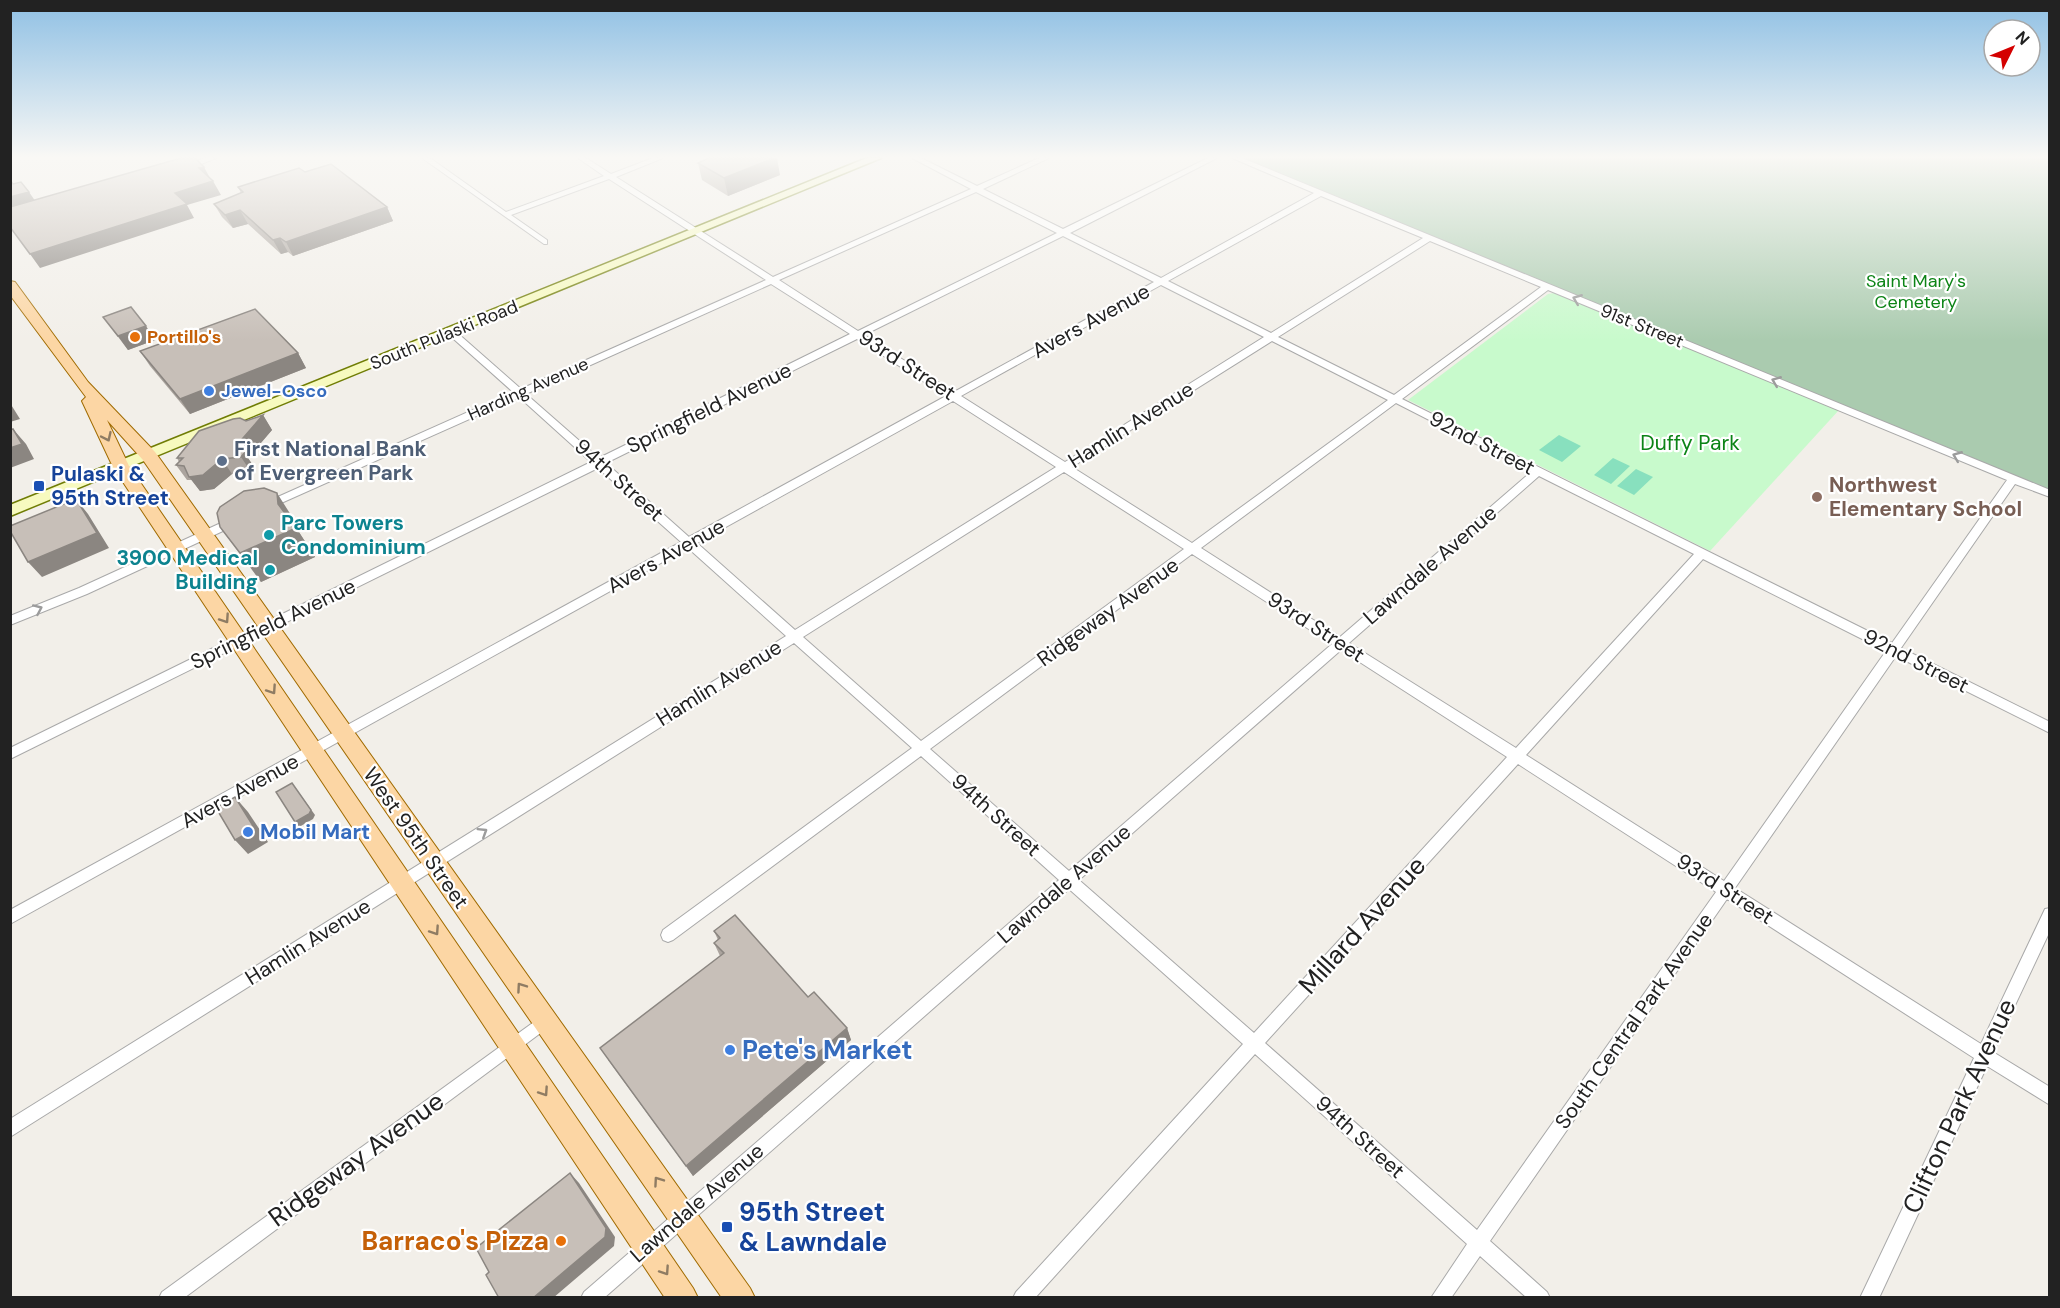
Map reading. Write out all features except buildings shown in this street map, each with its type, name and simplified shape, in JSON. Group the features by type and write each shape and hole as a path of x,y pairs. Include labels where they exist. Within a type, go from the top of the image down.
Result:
{"main road":[{"name":"South Pulaski Road","path":"10,511 727,219"},
{"name":"West 95th Street","path":"10,285 83,385 149,456 740,1298"},
{"name":"West 95th Street","path":"83,385 121,467 683,1298"}],"street":[{"path":"511,219 544,242"},
{"name":"93rd Street","path":"679,219 2049,1097"},
{"name":"Harding Avenue","path":"10,621 83,591 246,515 909,219"},
{"name":"92nd Street","path":"1035,219 2049,728"},
{"name":"Springfield Avenue","path":"10,754 1091,219"},
{"name":"Avers Avenue","path":"10,918 1274,219"},
{"name":"91st Street","path":"1383,219 2049,494"},
{"name":"Hamlin Avenue","path":"10,1129 1429,238"},
{"name":"Ridgeway Avenue","path":"668,935 1547,287"},
{"name":"94th Street","path":"451,332 1541,1298"},
{"name":"Lawndale Avenue","path":"590,1298 1538,471"},
{"name":"South Central Park Avenue","path":"1440,1298 2013,479"},
{"name":"Millard Avenue","path":"1022,1298 1702,553"},
{"name":"Clifton Park Avenue","path":"1869,1298 2049,914"},
{"name":"Ridgeway Avenue","path":"168,1298 545,1021"}],"green space":[{"name":"Saint Mary's Cemetery","path":"1391,219 2049,219 2049,490"},
{"name":"Duffy Park","path":"1554,293 1839,410 1710,551 1408,400 1548,294"},
{"path":"1559,435 1581,446 1562,462 1539,450"},
{"path":"1613,458 1630,466 1611,484 1594,475"},
{"path":"1636,469 1653,477 1634,495 1617,486"}],"place":[{"name":"Portillo's","path":"135,337"},
{"name":"Jewel-Osco","path":"209,391"},
{"name":"First National Bank of Evergreen Park","path":"222,461"},
{"name":"Pulaski & 95th Street","path":"39,486"},
{"name":"Northwest Elementary School","path":"1817,497"},
{"name":"Parc Towers Condominium","path":"269,535"},
{"name":"3900 Medical Building","path":"270,570"},
{"name":"Mobil Mart","path":"248,832"},
{"name":"Pete's Market","path":"730,1050"},
{"name":"95th Street & Lawndale","path":"727,1227"},
{"name":"Barraco's Pizza","path":"561,1241"}]}
